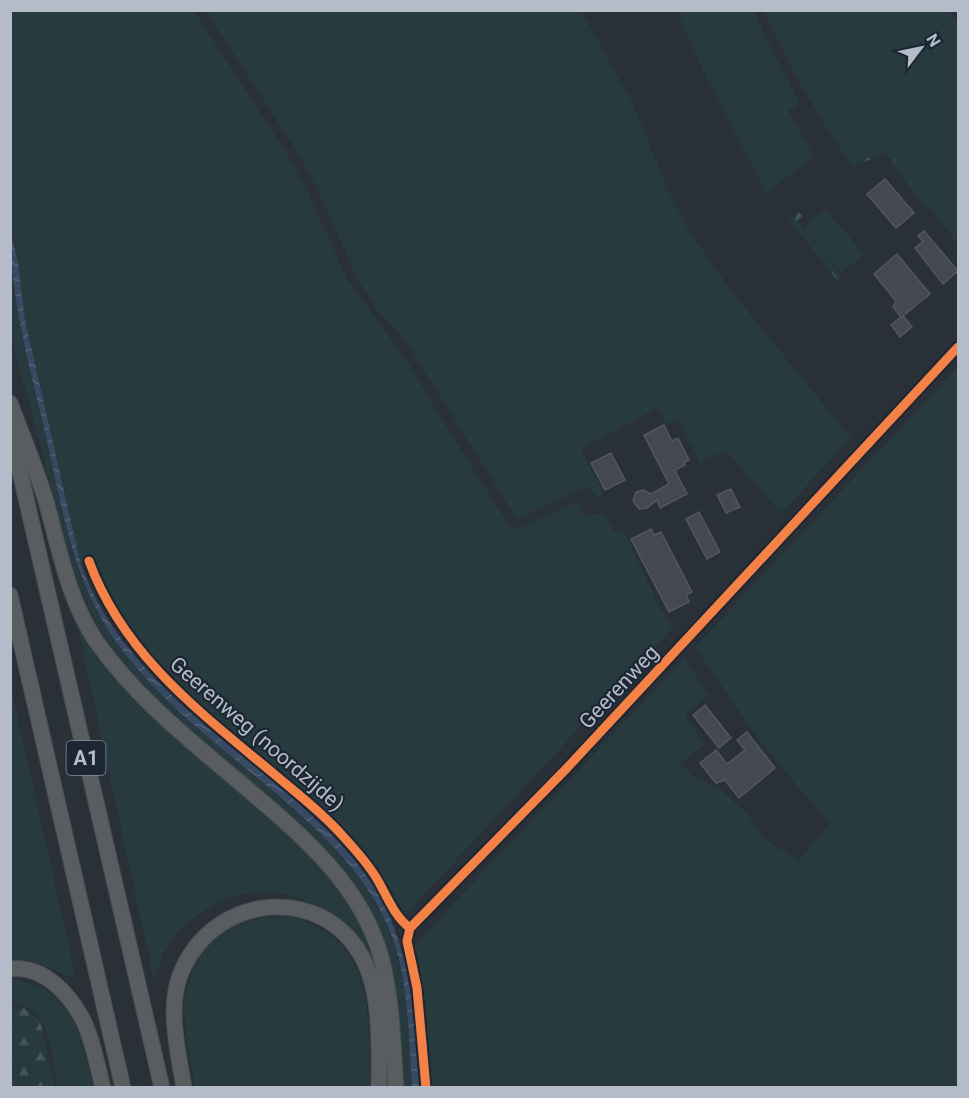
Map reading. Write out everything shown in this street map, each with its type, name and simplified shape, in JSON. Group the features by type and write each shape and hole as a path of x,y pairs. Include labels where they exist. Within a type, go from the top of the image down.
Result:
{"highway":[{"path":"10,403 45,500 74,598 95,639 122,674 159,713 310,845 335,873 360,908 381,957 392,1020 396,1088"},
{"name":"A1","path":"10,429 162,1088"},
{"name":"A1","path":"10,595 123,1088"},
{"path":"184,1088 175,1007 177,986 183,966 206,934 231,917 248,910 285,906 304,911 337,926 363,958 373,988 379,1032 379,1088"},
{"path":"10,969 29,970 59,986 83,1021 103,1088"}],"street":[{"name":"Geerenweg","path":"410,928 567,768 958,347"},
{"name":"Geerenweg (noordzijde)","path":"89,561 98,584 120,625 154,668 202,714 339,831 376,876 399,917 410,928"},
{"path":"410,928 407,941 417,988 426,1088"}],"green space":[{"path":"10,11 194,11 286,152 306,188 348,280 411,367 512,530 578,502 585,517 603,512 615,532 625,533 659,606 673,627 405,915 390,888 341,828 157,665 117,615 90,560 80,562 25,320 11,227"},
{"path":"206,11 581,11 632,101 667,188 689,231 733,293 851,438 781,513 726,451 700,462 677,420 666,424 657,408 581,449 604,494 597,497 588,486 517,519 405,340 378,311 357,278 315,184 294,147"},
{"path":"677,11 754,11 800,104 788,111 814,157 766,193 701,66"},
{"path":"764,11 950,11 958,23 958,245 886,147 853,167 804,91"},
{"path":"886,147 932,208 928,211 884,152 864,163 863,161"},
{"path":"825,209 864,254 841,273 803,228"},
{"path":"799,212 802,216 797,221 842,277 837,280 788,218"},
{"path":"10,264 24,347 66,528 78,568 94,606 122,649 161,694 330,844 347,862 376,903 396,950 404,984 412,1087 403,1087 369,909 356,887 309,834 169,713 122,663 97,626 70,558 14,347 11,332"},
{"path":"958,367 958,1087 430,1087 420,965 415,945 684,658 709,695 685,715 705,745 681,762 691,775 721,790 748,815 766,840 799,860 830,823 755,734 695,647"},
{"path":"75,615 91,644 316,857 333,877 360,922 376,963 391,1087 381,1087 378,991 324,910 312,904 293,896 272,892 245,894 220,902 196,916 176,934 160,962 154,980"},
{"path":"10,688 76,978 38,963 11,960"},
{"path":"291,916 319,928 339,944 353,963 362,984 367,1007 370,1087 195,1087 186,1034 184,1001 188,984 199,958 207,946 230,928 259,919"},
{"path":"11,979 32,984 49,992 61,1003 78,1032 93,1087 57,1087 51,1048 42,1022 25,1006 11,1004"},
{"path":"11,1006 24,1008 40,1021 55,1087 11,1088"}],"water":[{"path":"10,228 18,262 25,320 79,557 93,594 113,627 163,687 326,829 364,872 384,905 401,949 413,1018 419,1087 412,1087 406,1000 396,949 388,926 364,884 316,830 194,725 153,686 117,643 89,594 70,542 27,357 13,280"}],"building":[{"path":"885,179 914,213 896,228 867,194"},
{"path":"924,231 958,271 943,284 915,248 923,241 918,236"},
{"path":"897,254 930,294 903,316 912,327 900,337 891,325 901,317 893,307 896,301 874,274"},
{"path":"664,425 672,441 678,438 689,460 675,470 687,494 660,508 657,500 647,508 639,509 633,501 636,492 644,490 651,494 669,484 644,435"},
{"path":"611,453 625,480 605,490 591,463"},
{"path":"731,489 740,507 726,513 717,495"},
{"path":"699,512 720,552 707,559 686,519"},
{"path":"651,529 654,535 661,532 692,592 686,595 689,602 669,612 631,539"},
{"path":"705,705 731,738 719,748 693,715"},
{"path":"747,732 775,768 739,798 725,780 716,783 700,763 716,750 727,764 745,750 737,740"}],"cycle path":[{"path":"426,1088 417,988 407,941 410,928 567,768 958,347"},
{"path":"89,561 105,596 124,628 147,658 199,711 334,826 369,867 395,912 410,928"}]}
